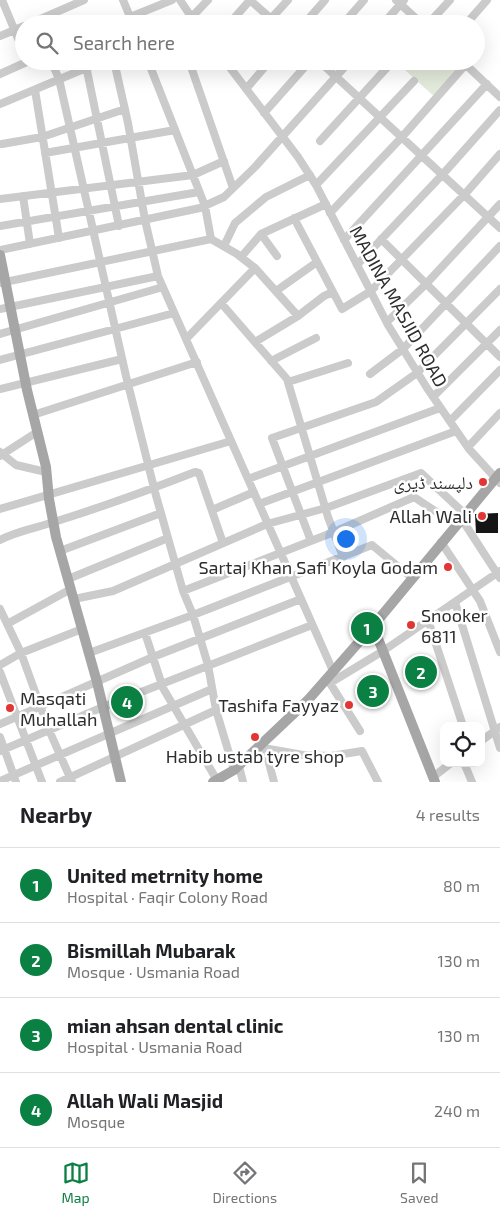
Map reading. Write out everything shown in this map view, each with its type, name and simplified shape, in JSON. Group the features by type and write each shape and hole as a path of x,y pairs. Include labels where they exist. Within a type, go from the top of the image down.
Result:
{"main road":[{"path":"0,255 5,308 15,330 46,472 53,523 98,682 121,782"},
{"path":"216,781 262,748 330,678 441,542 499,478"},
{"path":"372,626 434,779"}],"street":[{"path":"0,36 14,30 2,0"},
{"path":"50,15 84,0"},
{"path":"123,0 129,15"},
{"path":"141,15 172,0"},
{"path":"180,0 188,15"},
{"path":"196,15 208,0"},
{"path":"237,15 250,0 264,15"},
{"path":"276,15 288,0"},
{"path":"312,15 325,0"},
{"path":"351,15 364,0"},
{"path":"436,15 450,0"},
{"path":"474,15 487,0"},
{"path":"390,15 400,1 413,15"},
{"path":"0,74 15,67"},
{"path":"55,70 59,80 115,329 154,488 208,665 216,710 236,768 243,782"},
{"path":"0,104 59,80 76,70"},
{"path":"87,70 119,226"},
{"path":"116,70 131,138 145,220 158,276 301,599 330,678 360,731"},
{"path":"152,70 205,206 211,239"},
{"path":"192,70 233,188"},
{"name":"MADINA MASJID ROAD","path":"233,70 310,175 370,291 417,373 468,447 499,478"},
{"path":"246,89 262,70"},
{"path":"264,112 302,70"},
{"path":"329,70 500,228"},
{"path":"0,250 119,226 205,206 224,197 283,137 342,70"},
{"path":"320,142 386,70"},
{"path":"330,213 402,136 458,70"},
{"path":"472,70 500,96"},
{"path":"316,185 414,81"},
{"path":"344,240 487,84"},
{"path":"35,90 59,238"},
{"path":"2,144 42,137 125,108"},
{"path":"357,265 443,174 500,110"},
{"path":"45,153 175,130"},
{"path":"294,218 342,309 370,291 465,194 500,154"},
{"path":"0,198 193,175 224,161"},
{"path":"224,246 235,223 266,197 310,175"},
{"path":"0,226 199,192"},
{"path":"23,196 30,244"},
{"path":"240,257 261,234 326,204"},
{"path":"387,322 426,284 500,204"},
{"path":"261,234 278,256"},
{"path":"3,283 211,239 255,268 298,316"},
{"path":"381,239 500,357"},
{"path":"370,374 403,349 500,246"},
{"path":"276,292 317,262"},
{"path":"186,339 255,268"},
{"path":"5,308 158,276"},
{"path":"0,334 163,287"},
{"path":"311,541 272,438 376,402 417,373 500,289"},
{"path":"255,342 333,292"},
{"path":"221,303 287,379 326,508 343,557"},
{"path":"0,360 174,313"},
{"path":"433,397 500,330"},
{"path":"271,361 316,338"},
{"path":"0,389 122,359"},
{"path":"33,415 197,362"},
{"path":"288,382 348,363"},
{"path":"450,421 500,370"},
{"path":"248,479 440,408"},
{"path":"468,447 500,413"},
{"path":"259,504 456,431"},
{"path":"37,432 1,454 16,465 46,472"},
{"path":"0,509 231,441"},
{"path":"0,540 154,488 195,472 199,473 223,543"},
{"path":"71,589 113,591 267,524 326,508 421,473 461,519 499,574 472,589 383,651 330,678"},
{"path":"212,510 254,492"},
{"path":"184,591 334,532 414,497 461,519"},
{"path":"60,551 161,513"},
{"path":"0,630 71,589 168,538"},
{"path":"441,542 480,601 500,652"},
{"path":"89,653 193,615 372,545 412,578"},
{"path":"0,724 153,657 301,599"},
{"path":"455,602 497,729 500,748"},
{"path":"0,609 21,653 42,706 49,730 71,780"},
{"path":"428,620 462,722"},
{"path":"2,750 103,707 312,625"},
{"path":"0,665 21,653 82,629"},
{"path":"145,633 161,684 216,781"},
{"path":"0,672 42,782"},
{"path":"0,781 14,778 35,766 212,689"},
{"path":"60,782 71,780 216,710"},
{"path":"485,738 497,729"},
{"path":"0,737 2,750 14,778"},
{"path":"274,782 262,748 303,755 331,756 362,751 378,782"},
{"path":"434,779 447,767"},
{"path":"466,767 472,782"}],"green space":[{"path":"405,70 461,70 436,98"}],"building":[{"path":"498,513 498,533 476,533 475,514"}],"place":[{"name":"دلپسند ڈیری","path":"483,482"},
{"name":"Allah Wali","path":"482,516"},
{"name":"Sartaj Khan Safi Koyla Godam","path":"448,567"},
{"name":"Snooker 6811","path":"411,625"},
{"name":"United metrnity home","path":"367,628"},
{"name":"Bismillah Mubarak","path":"421,672"},
{"name":"mian ahsan dental clinic","path":"373,691"},
{"name":"Allah Wali Masjid","path":"127,702"},
{"name":"Tashifa Fayyaz","path":"349,705"},
{"name":"Masqati Muhallah","path":"10,708"},
{"name":"Habib ustab tyre shop","path":"255,737"}]}
